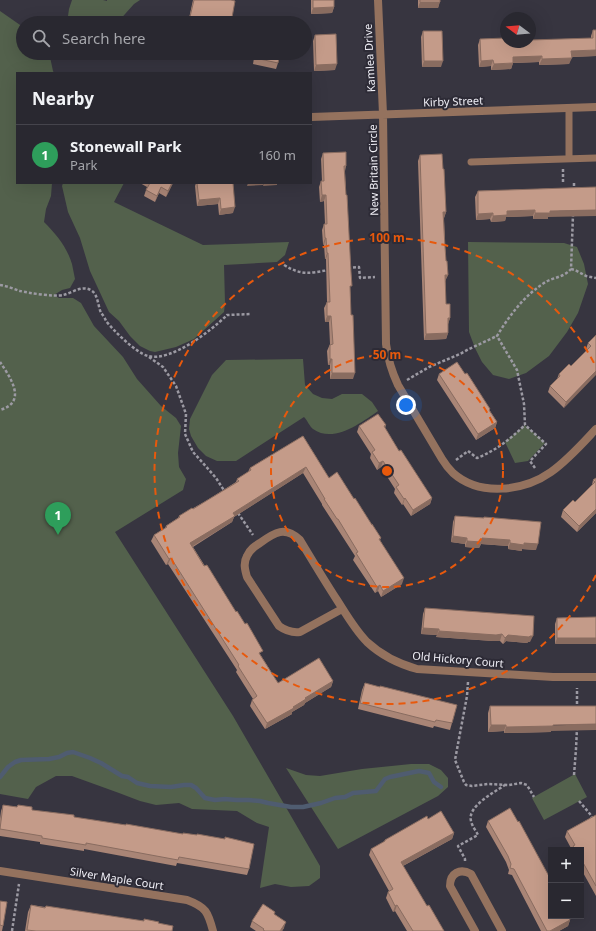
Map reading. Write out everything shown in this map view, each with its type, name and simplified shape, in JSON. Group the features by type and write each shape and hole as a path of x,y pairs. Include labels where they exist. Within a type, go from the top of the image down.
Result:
{"street":[{"name":"Kamlea Drive","path":"378,0 383,114"},
{"name":"Kirby Street","path":"312,117 596,107"},
{"name":"New Britain Circle","path":"383,114 386,344 389,363 392,374 398,385 442,459 453,473 470,484 485,488 500,489 518,487 535,482 561,465 596,429"},
{"name":"Old Hickory Court","path":"342,609 300,632 286,631 279,626 247,577 244,570 246,556 251,549 273,534 288,532 294,535 300,540 342,609 358,632 375,649 401,664 417,669 553,677 596,677"},
{"name":"Silver Maple Court","path":"0,871 186,900 202,907 207,913 213,931"},
{"path":"475,931 450,886 450,880 457,872 470,874 502,931"}],"lane":[{"path":"569,108 569,159"},
{"path":"471,162 596,158"}],"path":[{"path":"574,182 574,197"},
{"path":"571,270 573,212"},
{"path":"284,266 302,273 329,270"},
{"path":"344,269 359,267 360,278 385,277"},
{"path":"418,373 497,336 515,309 530,293 544,283 561,277 571,270 575,270 586,276 596,278"},
{"path":"0,284 21,291 49,295 63,295 87,288 93,291 101,313 107,322 138,351 156,361 163,367 176,386 186,414 185,434 193,452 216,478 228,498"},
{"path":"147,356 158,357 178,350 203,335 227,315 251,314"},
{"path":"497,336 518,370 526,425 546,444 530,461 537,471 538,480"},
{"path":"0,362 12,381 15,393 13,403 7,408 0,410"},
{"path":"448,466 468,451 477,458 483,456 505,443 526,425"},
{"path":"237,511 258,544"},
{"path":"469,672 467,696 455,760 464,782 469,786 488,784 516,785 521,783 525,784 529,788 534,797"},
{"path":"577,715 578,677"},
{"path":"574,775 577,722"},
{"path":"464,872 465,859 458,846 478,835 471,822 471,813 481,801 506,785"},
{"path":"579,801 590,814 596,826"},
{"path":"12,931 20,874"}],"green space":[{"path":"72,0 140,0 134,4 123,16 68,16"},
{"path":"0,11 16,22 16,60 51,60 54,72 16,72 16,184 52,184 51,196 46,209 44,222 64,246 72,264 75,279 70,288 62,290 54,295 59,298 73,298 81,303 94,326 123,357 137,379 161,406 176,418 181,426 178,453 179,467 186,479 183,490 115,532 233,716 320,866 320,878 309,886 291,887 275,884 260,888 269,827 257,823 237,811 192,809 179,803 156,805 140,801 72,776 56,776 36,787 28,799 0,794"},
{"path":"63,184 123,184 114,202 203,245 289,242 285,255 277,262 224,265 224,312 194,339 176,347 155,352 150,351 140,346 130,336 119,321 109,312 90,271 80,238 68,212"},
{"path":"468,242 564,243 577,247 584,264 588,284 578,313 567,332 549,356 526,373 509,379 493,375 482,362 475,348 469,332"},
{"path":"303,359 305,385 313,394 322,398 332,399 342,394 362,394 372,402 378,411 364,421 347,430 330,434 321,433 313,429 304,417 236,461 217,461 206,456 198,448 189,429 190,419 212,375 226,360"},
{"path":"525,425 545,443 528,461 515,463 505,442"},
{"path":"411,764 429,764 441,770 448,778 448,787 438,796 338,849 286,768 306,775 320,776 362,769"},
{"path":"575,774 587,797 544,820 532,798"}],"building":[{"path":"194,0 235,1 232,16 190,16"},
{"path":"313,0 334,0 334,7 313,8"},
{"path":"420,0 440,0 440,2 420,2"},
{"path":"593,30 596,30 596,50 571,51 572,58 542,59 542,56 513,57 513,63 494,64 493,60 481,61 480,39 500,38 500,48 536,48 536,40 593,38"},
{"path":"423,31 442,31 443,61 424,61"},
{"path":"336,34 337,64 316,65 315,35"},
{"path":"264,60 279,60 278,63"},
{"path":"346,152 346,166 344,166 352,286 350,286 351,315 353,315 355,373 332,373 332,359 330,359 330,345 333,344 331,316 327,316 327,302 330,302 328,253 324,224 327,224 326,195 322,195 321,181 324,181 323,153"},
{"path":"442,154 446,212 443,212 448,275 445,275 446,304 450,304 450,318 448,318 448,333 426,334 420,155"},
{"path":"149,184 172,184 168,191 161,187 157,196 146,190"},
{"path":"197,184 233,184 235,207 221,209 220,198 199,200"},
{"path":"596,187 596,210 550,211 550,213 535,213 535,210 507,211 507,215 493,216 493,213 478,214 478,191"},
{"path":"596,335 596,371 566,402 550,386 569,364 571,366 591,346 588,343"},
{"path":"457,362 465,374 467,373 497,422 478,434 439,374"},
{"path":"378,414 386,425 384,426 399,451 401,450 432,498 413,510 396,487 399,485 383,461 379,463 372,452 375,450 359,426"},
{"path":"303,436 329,478 337,472 381,538 379,539 404,578 383,591 380,585 377,587 356,553 358,552 324,499 306,467 233,513 235,516 190,543 204,566 207,565 236,612 237,611 245,624 247,623 263,651 259,653 278,683 319,658 333,681 305,698 306,699 293,707 294,708 267,723 252,700 257,696 238,666 239,665 171,558 169,559 154,535 167,527 166,526 180,517 179,516 239,481 237,479 251,470 250,468"},
{"path":"596,478 596,509 579,526 563,510 573,500 575,502 595,482 593,480"},
{"path":"455,516 541,522 538,544 524,543 524,545 510,543 510,540 482,538 481,542 467,541 467,538 453,536"},
{"path":"425,608 534,616 533,636 508,635 505,638 502,634 496,635 439,631 439,629 423,628"},
{"path":"596,617 596,638 557,638 557,618"},
{"path":"365,683 457,705 452,723 436,720 435,722 360,703"},
{"path":"490,706 596,706 596,724 506,727 506,725 491,725"},
{"path":"3,805 32,807 32,810 74,815 74,817 183,834 197,834 225,839 225,837 254,844 249,869 179,857 178,860 86,843 86,845 42,838 42,836 0,829"},
{"path":"510,808 518,822 519,821 548,874 548,919 570,920 550,931 547,931 514,869 510,868 511,864 508,856 488,821"},
{"path":"441,811 454,833 401,862 427,906 429,905 444,931 413,931 397,905 395,906 388,892 393,889 371,849 427,816 428,819"},
{"path":"596,815 596,886 584,864 584,847 574,847 575,845 567,831"},
{"path":"0,901 7,902 3,926 0,925"},
{"path":"263,904 286,922 280,931 265,931 252,921"},
{"path":"31,905 144,921 144,919 173,926 172,931 27,930"}],"waterway":[{"path":"0,777 8,767 15,762 21,760 49,759 73,752 101,763 137,783 150,786 171,787 191,785 196,788 205,798 215,800 249,800 291,807 303,807 335,798 345,797 353,793 376,791 385,779 419,771 429,773 434,782 441,787"}],"place":[{"name":"Stonewall Park","path":"58,535"}]}
